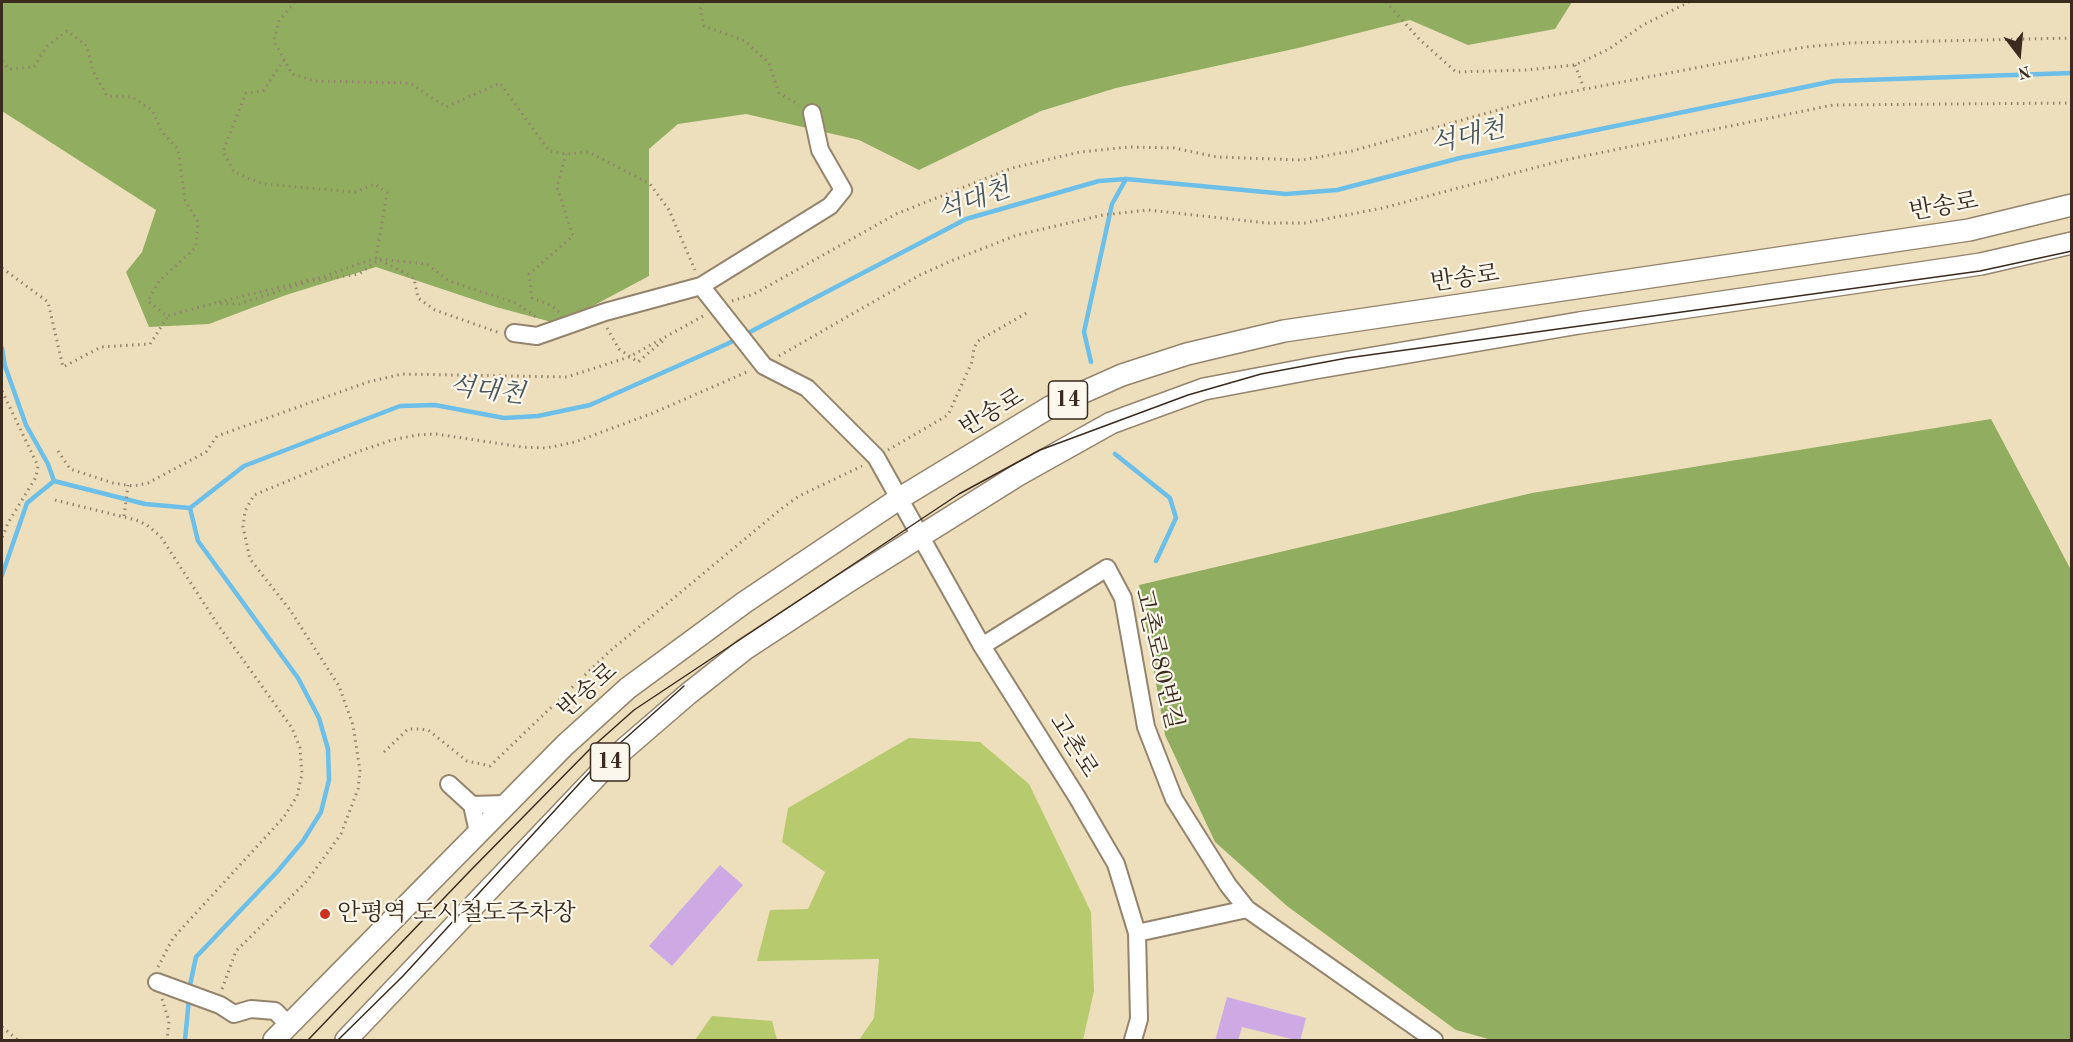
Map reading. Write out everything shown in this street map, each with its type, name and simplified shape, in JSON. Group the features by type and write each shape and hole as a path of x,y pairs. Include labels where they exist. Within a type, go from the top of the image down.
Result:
{"main road":[{"name":"반송로","path":"274,1041 565,745 628,688 745,602 900,498 1050,408 1122,375 1186,354 1234,342 1382,316 1970,230 2072,205"},
{"name":"14","path":"346,1041 615,757 745,649 1018,476 1111,423 1204,389 1579,323 1981,264 2072,243"}],"street":[{"path":"514,333 537,336 605,312 701,286 830,206 843,189 820,150 812,114"},
{"path":"701,286 719,315 760,363"},
{"name":"고촌로","path":"760,363 807,388 876,457 982,645 1116,864 1137,933 1139,1019 1133,1041"},
{"name":"고촌로80번길","path":"982,645 1107,568 1123,598 1146,727 1174,799 1247,909 1434,1041"},
{"path":"449,784 472,805 478,832"},
{"path":"472,805 507,804"},
{"path":"1137,933 1247,909"},
{"path":"164,985 217,1004 234,1014 251,1009 275,1011 289,1025"}],"path":[{"path":"295,2 279,21 274,41 292,74 316,81 410,82 446,107 500,83 549,151 567,154 589,152 650,184 669,210 701,286"},
{"path":"704,2 700,9 704,26 746,41 770,63 779,93 812,114"},
{"path":"1386,2 1420,40 1456,72 1526,70 1575,65 1609,49 1643,25 1689,2"},
{"path":"2,61 9,69 34,67 47,46 67,31 87,46 93,71 107,96 132,97 152,110 162,132 178,149 185,200 198,222 196,247 159,281 148,301 167,316 215,303 239,304 310,281 359,274 378,259 387,193 375,184 355,192 263,184 234,172 223,151 246,93 263,91 284,60"},
{"path":"58,451 70,469 127,487 148,483 206,452 217,436 368,382 402,374 567,377 629,357 719,315 739,297 754,294 896,214 1012,168 1080,152 1129,147 1174,148 1217,157 1302,160 1352,151 1544,97 1805,47 1850,43 2072,39"},
{"path":"1575,65 1585,89"},
{"path":"217,1004 227,970 236,951 308,881 341,834 358,789 360,771 354,725 339,686 290,610 250,559 243,527 245,511 254,495 360,451 392,440 417,435 436,434 522,447 546,448 575,442 653,413 735,376 941,265 1017,235 1103,215 1158,211 1267,222 1305,223 1383,208 1560,161 1833,105 2072,103"},
{"path":"567,154 557,187 573,237 529,274 532,298 552,306 572,324"},
{"path":"378,259 414,278 418,298 435,310 495,333 514,333"},
{"path":"2,268 48,302 63,367 101,347 150,344 169,315 325,276 378,259 427,264 449,281 516,303 544,321"},
{"path":"384,752 408,729 428,730 467,761 490,766 610,651 781,509 948,415 972,362 974,348 978,341 1028,312"},
{"path":"596,328 608,328 619,349 638,362 676,329 719,315"},
{"path":"2,391 38,466 36,477 8,523 2,538"},
{"path":"124,515 127,487"},
{"path":"55,500 124,515 147,525 161,537 218,625 291,728 300,748 302,774 297,796 284,817 173,938 158,969 164,985 169,1021 167,1041"},
{"path":"2,1027 18,1041"}],"green space":[{"path":"2,2 1572,2 1555,29 1468,45 1410,20 1298,48 1116,88 1041,111 919,170 859,140 746,114 678,124 649,149 649,276 559,324 496,307 376,267 286,295 209,324 149,327 126,272 142,252 156,210 2,111"},
{"path":"1991,419 2071,570 2071,1040 1492,1040 1456,1030 1287,906 1215,842 1165,735 1139,585 1532,493"},
{"path":"909,738 980,742 1029,784 1091,912 1094,991 1083,1040 859,1040 874,1018 879,959 757,961 770,910 808,909 825,872 782,842 788,808"},
{"path":"712,1016 772,1021 777,1040 695,1040"}],"building":[{"path":"720,865 743,885 672,966 649,946"},
{"path":"1227,997 1306,1018 1300,1041 1242,1027 1238,1041 1215,1041"}],"waterway":[{"name":"석대천","path":"2,575 27,503 54,481 145,504 190,508 244,466 400,406 435,405 504,418 538,416 590,405 727,344 966,219 1099,181 1126,179 1286,194 1337,190 1460,158 1834,81 2072,73"},
{"path":"1091,362 1084,332 1112,204 1126,179"},
{"path":"2,348 5,366 26,425 48,464 54,481"},
{"path":"1115,454 1170,498 1176,518 1156,561"},
{"path":"189,990 196,957 277,872 303,841 321,812 329,780 328,749 319,718 298,678 198,541 190,508"},
{"path":"185,1040 189,999"}],"tram line":[{"path":"308,1040 589,750 634,710 959,494 1040,450 1188,395 1261,374 1347,358 1980,271 2072,251"},
{"path":"338,1040 403,976 600,761 684,686"}],"place":[{"name":"안평역 도시철도주차장","path":"325,914"}]}
